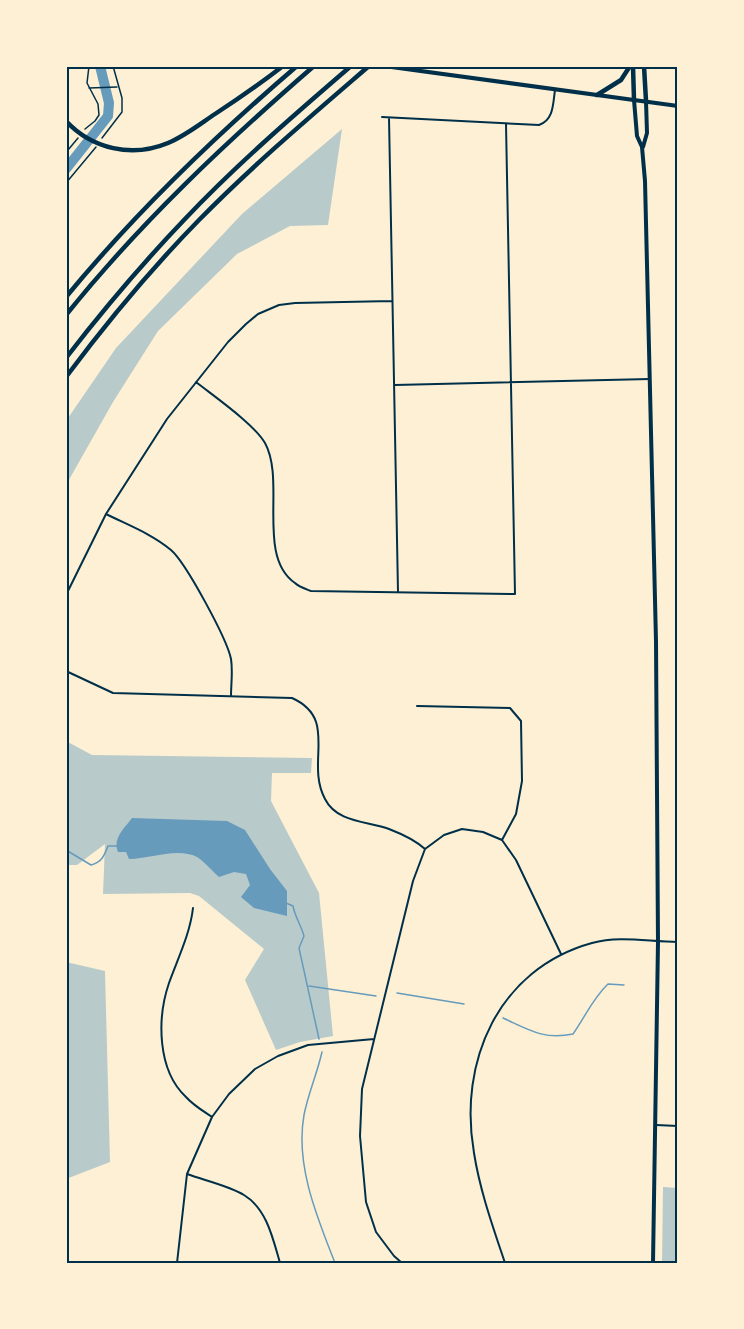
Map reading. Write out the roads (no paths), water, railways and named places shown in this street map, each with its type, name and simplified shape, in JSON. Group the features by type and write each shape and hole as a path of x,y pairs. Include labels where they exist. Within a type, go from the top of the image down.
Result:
{"highway":[{"path":"66,121 79,134 100,145 129,150 148,149 167,143 235,101 283,66"},
{"path":"66,297 121,233 180,172 297,66"},
{"path":"66,315 118,253 179,189 229,140 314,66"},
{"path":"66,358 115,297 185,218 251,154 351,66"},
{"path":"66,377 138,288 199,220 268,154 369,66"},
{"path":"597,95 621,80 631,66"},
{"path":"631,66 634,100"},
{"path":"644,66 646,101"},
{"path":"66,205 66,237"}],"main road":[{"path":"384,66 678,106"},
{"path":"634,100 637,136 642,147 649,301 655,629 658,942 653,1263"},
{"path":"642,147 648,133 646,101"}],"street":[{"path":"382,117 536,126 546,122 551,115 555,90"},
{"path":"389,118 398,592"},
{"path":"196,382 252,428 264,441 270,453 276,555 283,571 295,583 311,591 515,594 506,124"},
{"path":"66,595 106,514 154,437 228,342 258,314 279,305 295,303 392,301"},
{"path":"395,385 650,379"},
{"path":"106,514 159,541 184,564 226,646 231,661 231,696"},
{"path":"66,671 113,693 292,698 305,704 314,714 318,729 318,768 320,787 325,801 334,811 348,818 389,829 425,849"},
{"path":"417,706 510,708 521,721 522,781 516,814 502,840"},
{"path":"402,1263 376,1232 366,1202 360,1136 362,1089 413,881 425,849 444,835 462,828 483,832 502,840 516,860 561,954"},
{"path":"193,908 191,926 168,986 163,1008 164,1057 172,1078 185,1097 212,1117"},
{"path":"505,1263 485,1204 473,1151 470,1109 477,1064 493,1021 513,989 541,966 561,954 593,943 617,940 648,939 658,942 678,942"},
{"path":"177,1263 187,1174 212,1117 229,1094 255,1069 278,1056 308,1045 374,1039"},
{"path":"656,1125 678,1126"},
{"path":"187,1174 244,1195 259,1210 269,1228 280,1263"}],"water":[{"path":"132,818 227,821 245,830 287,891 287,916 254,908 241,897 250,885 246,874 234,872 219,877 203,861 189,854 172,853 129,859 126,852 118,852 117,842"}],"waterway":[{"path":"66,169 108,116 109,103 100,66"},
{"path":"66,850 91,865 102,858 108,846 117,846"},
{"path":"286,903 293,906 304,936 299,948 319,1039"},
{"path":"503,1018 545,1035 573,1034 593,1001 608,984 624,985"},
{"path":"309,986 376,996"},
{"path":"397,993 464,1004"},
{"path":"322,1052 304,1115 303,1153 309,1190 335,1263"}]}
